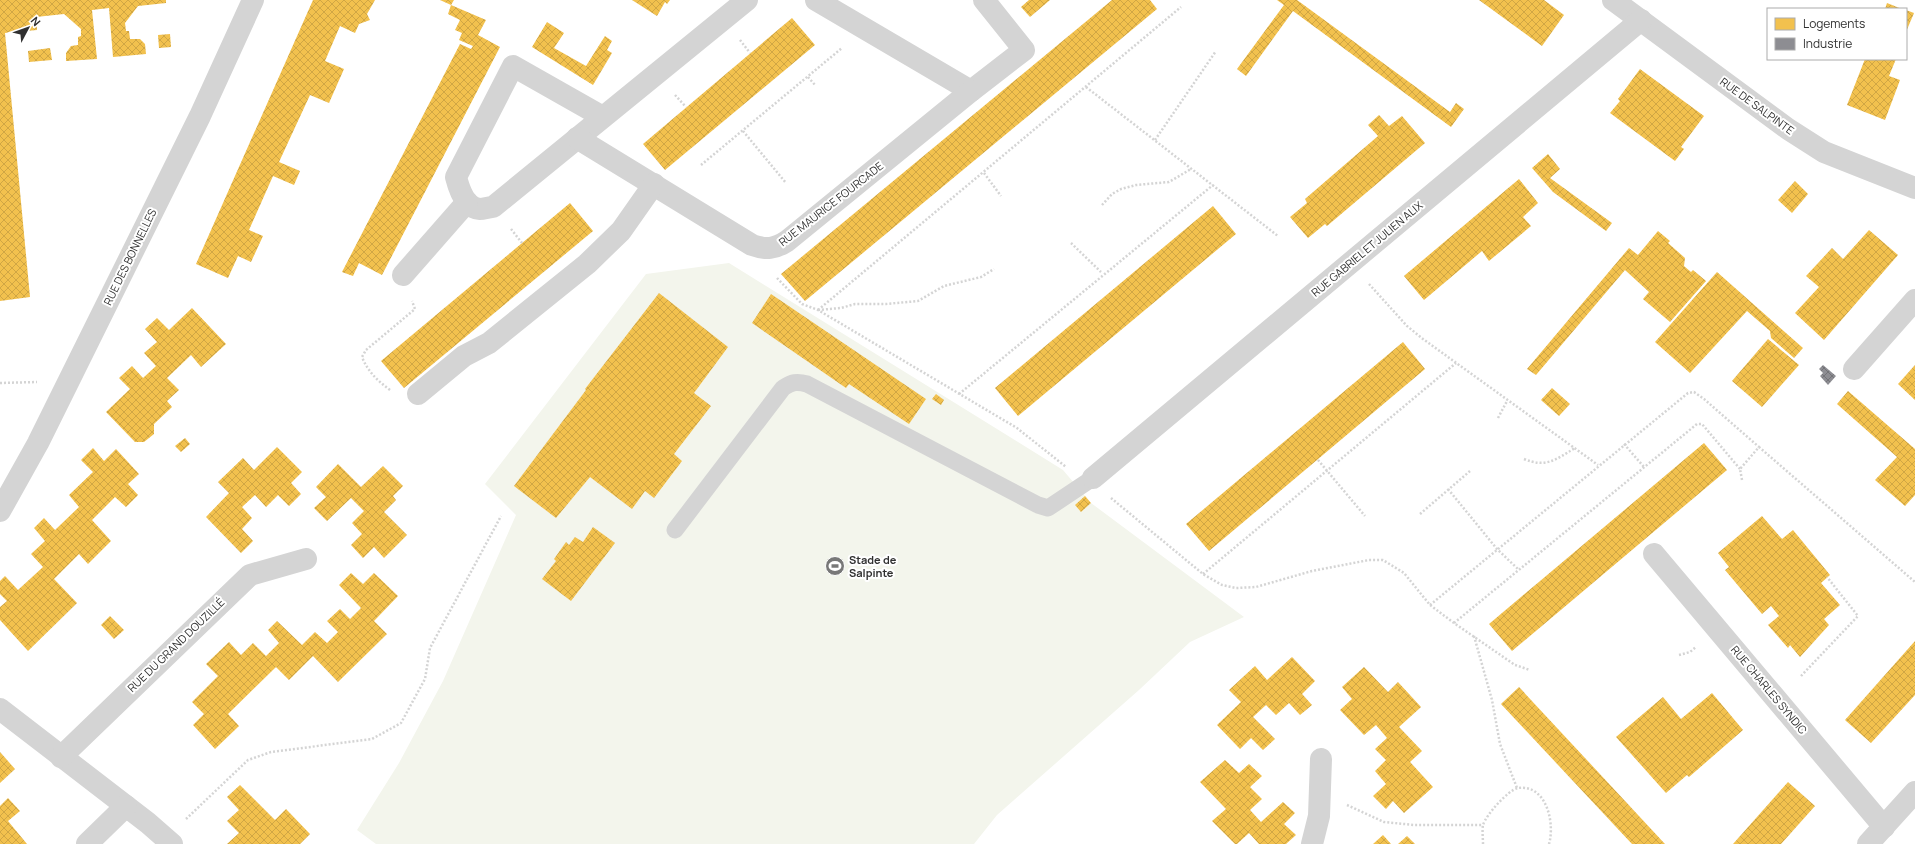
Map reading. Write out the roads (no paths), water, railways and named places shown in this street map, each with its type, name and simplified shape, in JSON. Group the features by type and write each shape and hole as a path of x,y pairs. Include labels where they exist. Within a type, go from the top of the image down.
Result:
{"street":[{"name":"RUE DES BONNELLES","path":"0,511 38,443 200,116 253,0"},
{"path":"603,117 513,66 456,177 459,192 467,202 478,209 493,207 747,0"},
{"path":"816,0 971,91"},
{"name":"RUE MAURICE FOURCADE","path":"577,138 752,245 764,249 778,247 1024,50 984,0"},
{"name":"RUE DE SALPINTE","path":"1613,0 1788,129 1824,152 1915,188"},
{"name":"RUE GABRIEL ET JULIEN ALIX","path":"1089,480 1641,20"},
{"path":"418,394 464,356 489,343 587,264 621,231 654,184"},
{"path":"403,275 467,202"},
{"path":"1854,369 1915,300"},
{"name":"RUE CHARLES SYNDIC","path":"1654,554 1884,827"},
{"name":"RUE DU GRAND DOUZILLÉ","path":"61,757 250,575 306,559"},
{"path":"0,709 126,806 172,844"},
{"path":"1312,844 1319,816 1321,759"},
{"path":"1868,844 1915,792"},
{"path":"88,844 126,806"}],"lane":[{"path":"675,530 783,388 790,383 798,381 807,384 1038,505 1048,508 1089,480"}],"place":[{"name":"Stade de Salpinte","path":"835,566"}]}
